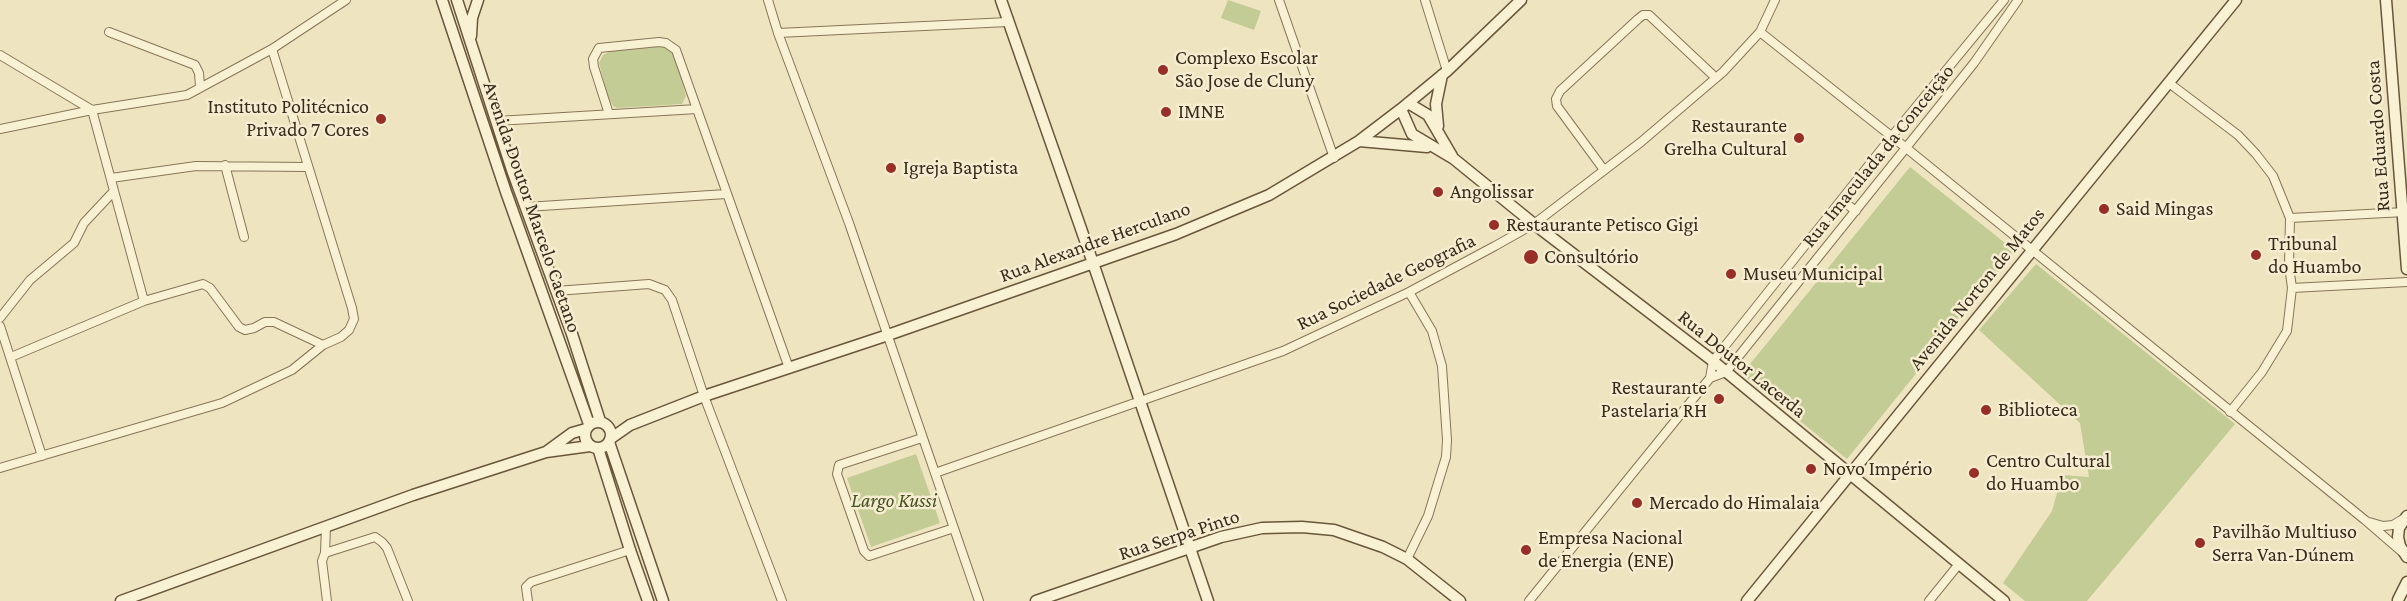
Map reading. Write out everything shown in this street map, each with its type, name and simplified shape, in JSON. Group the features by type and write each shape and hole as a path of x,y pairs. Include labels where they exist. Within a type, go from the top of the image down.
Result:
{"main road":[{"name":"Avenida Doutor Marcelo Caetano","path":"442,0 506,192 595,424"},
{"name":"Avenida Doutor Marcelo Caetano","path":"457,0 525,207 556,291 595,424"},
{"path":"470,45 472,18 478,0"},
{"path":"1000,0 1192,548 1208,601"},
{"name":"Rua Alexandre Herculano","path":"610,441 630,424 704,396 888,335 1093,263 1226,214 1269,195 1359,141 1445,73 1521,0"},
{"name":"Avenida Norton de Matos","path":"1747,601 2236,0"},
{"name":"Rua Eduardo Costa","path":"2386,0 2407,269"},
{"path":"1440,135 1436,112 1445,73"},
{"name":"Rua Doutor Lacerda","path":"1404,106 1428,115 1454,159"},
{"name":"Rua Doutor Lacerda","path":"1404,106 1412,134 1454,159 1534,224 1713,361 2004,601"},
{"path":"1359,141 1434,148"},
{"name":"Avenida Doutor Marcelo Caetano","path":"595,424 610,429 610,441 663,601"},
{"name":"Avenida Doutor Marcelo Caetano","path":"595,424 585,438 594,447 648,601"},
{"name":"Rua Alexandre Herculano","path":"595,424 630,424"},
{"path":"546,452 559,441 595,424"},
{"path":"122,601 143,598 327,526 546,452 594,447 610,441"},
{"path":"2406,555 2398,537 2399,528 2407,516"},
{"name":"Rua Serpa Pinto","path":"1036,601 1244,531 1302,527 1334,530 1383,547 1407,559 1460,601"},
{"path":"2397,600 2407,582"},
{"path":"2397,600 2407,591"}],"street":[{"path":"0,129 92,110 187,95 272,48 346,0"},
{"path":"768,0 778,33 821,143 979,601"},
{"path":"1279,0 1334,158"},
{"path":"1425,0 1445,73"},
{"name":"Rua Sociedade Geografia","path":"935,473 1283,351 1409,292 1534,224 1641,142 1716,78 1760,32 1775,0"},
{"name":"Rua Imaculada da Conceição","path":"1529,601 1710,378 1713,361 1892,136 2004,0"},
{"name":"Rua Imaculada da Conceição","path":"1726,372 1974,63 2018,0"},
{"path":"1604,170 1557,106 1556,99 1560,92 1638,19 1643,15 1649,15 1716,78"},
{"path":"778,33 1008,21"},
{"path":"109,32 195,65 199,73 200,87"},
{"path":"1760,32 1892,136 2406,555"},
{"path":"609,114 594,67 593,59 599,48 659,42 666,43 676,50 789,368"},
{"path":"0,468 222,403 292,370 324,345 341,337 349,330 354,319 272,48"},
{"path":"1961,53 1974,63"},
{"path":"0,55 92,110 144,301"},
{"path":"2169,83 2238,135 2256,154 2273,176 2290,218 2289,266 2292,288 2287,331 2262,372 2230,412"},
{"path":"497,121 697,109"},
{"path":"225,165 244,237"},
{"path":"111,178 195,166 307,167"},
{"path":"0,318 30,280 74,243 84,223 114,191"},
{"path":"525,207 726,194"},
{"path":"1841,200 1856,211"},
{"path":"2290,218 2404,212"},
{"path":"1777,282 1790,292"},
{"path":"2292,288 2407,282"},
{"path":"11,357 144,301 203,284 210,288 240,327 245,330 265,322 274,322 324,345"},
{"path":"556,291 649,284 665,290 672,300 704,396 782,601"},
{"path":"1407,559 1428,516 1446,457 1447,440 1442,366 1432,331 1409,292"},
{"path":"0,326 42,456"},
{"path":"1710,378 1726,372"},
{"path":"922,438 838,465 837,474 864,551 869,556 873,555 954,528"},
{"path":"2365,520 2384,526 2393,525 2407,516"},
{"path":"327,526 325,553 322,561 327,601"},
{"path":"325,553 375,537 387,548 408,601"},
{"path":"528,601 526,587 531,582 630,550"},
{"path":"1929,601 1959,564"}],"green space":[{"path":"1228,0 1261,11 1254,30 1221,18"},
{"path":"665,46 674,54 686,96 682,104 617,108 613,106 608,97 599,63 603,55 611,51"},
{"path":"1910,167 2015,251 1847,459 1742,374"},
{"path":"2036,264 2235,424 2087,601 2025,601 2003,583 2052,511 2062,475 2089,477 2080,423 1979,330"},
{"name":"Largo Kussi","path":"916,454 940,523 871,547 847,478"}],"place":[{"name":"Complexo Escolar São Jose de Cluny","path":"1163,70"},
{"name":"IMNE","path":"1166,112"},
{"name":"Instituto Politécnico Privado 7 Cores","path":"381,119"},
{"name":"Restaurante Grelha Cultural","path":"1799,138"},
{"name":"Igreja Baptista","path":"891,168"},
{"name":"Angolissar","path":"1438,192"},
{"name":"Said Mingas","path":"2104,209"},
{"name":"Restaurante Petisco Gigi","path":"1494,225"},
{"name":"Tribunal do Huambo","path":"2256,255"},
{"name":"Consultório","path":"1531,257"},
{"name":"Museu Municipal","path":"1731,274"},
{"name":"Restaurante Pastelaria RH","path":"1719,399"},
{"name":"Biblioteca","path":"1986,410"},
{"name":"Novo Império","path":"1811,469"},
{"name":"Centro Cultural do Huambo","path":"1974,473"},
{"name":"Mercado do Himalaia","path":"1637,503"},
{"name":"Pavilhão Multiuso Serra Van-Dúnem","path":"2200,543"},
{"name":"Empresa Nacional de Energia (ENE)","path":"1526,550"}]}
